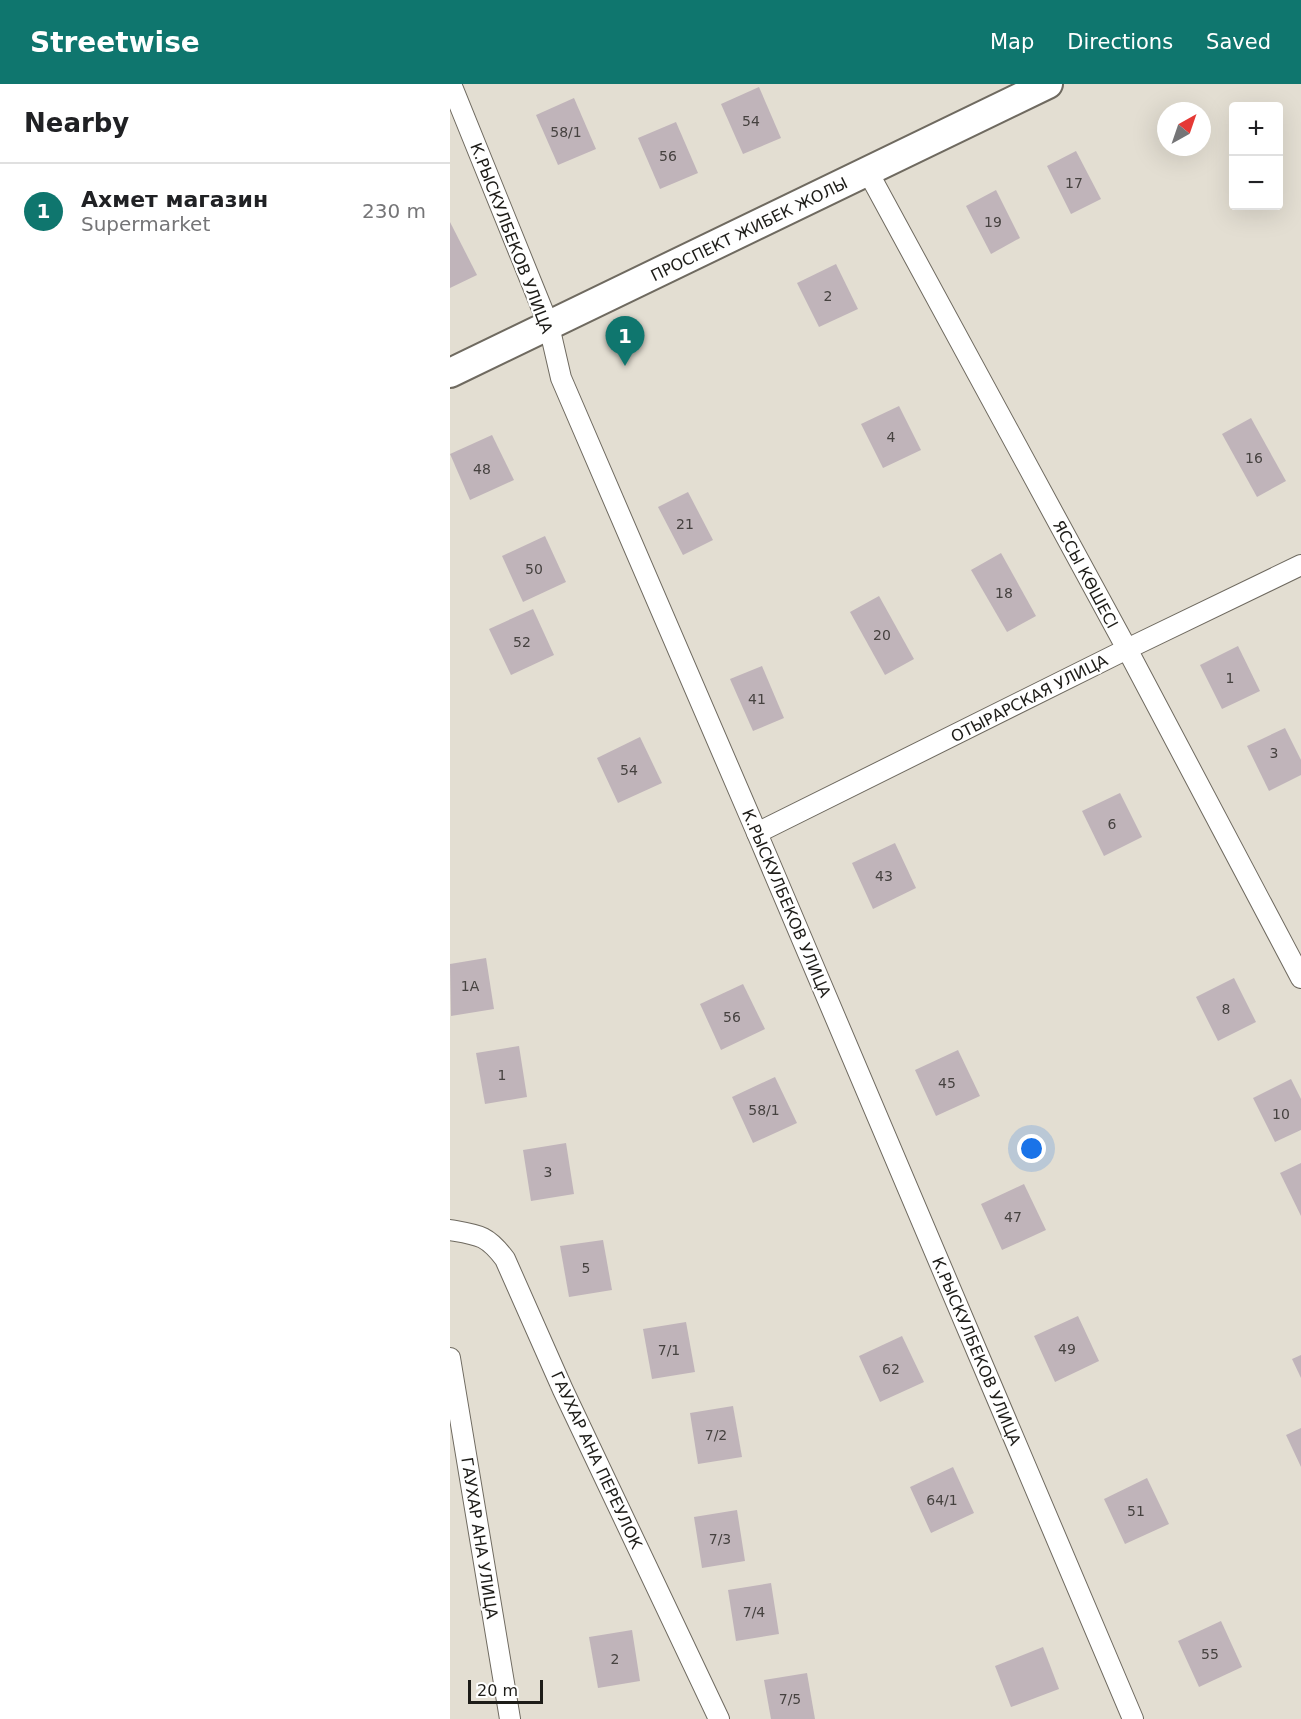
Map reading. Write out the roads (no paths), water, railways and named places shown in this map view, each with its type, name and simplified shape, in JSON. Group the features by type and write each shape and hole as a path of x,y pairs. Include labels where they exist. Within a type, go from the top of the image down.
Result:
{"main road":[{"name":"ПРОСПЕКТ ЖИБЕК ЖОЛЫ","path":"450,373 1048,84"}],"street":[{"name":"К.РЫСКУЛБЕКОВ УЛИЦА","path":"451,84 549,326 561,378 758,833 1133,1719"},
{"name":"ЯССЫ КӨШЕСІ","path":"868,172 1127,649 1301,978"},
{"name":"ОТЫРАРСКАЯ УЛИЦА","path":"758,833 1301,565"},
{"name":"ГАУХАР АНА ПЕРЕУЛОК","path":"450,1230 478,1235 493,1244 505,1259 563,1390 718,1719"},
{"name":"ГАУХАР АНА УЛИЦА","path":"450,1358 510,1719"}],"place":[{"name":"Ахмет магазин","path":"625,366"}]}
